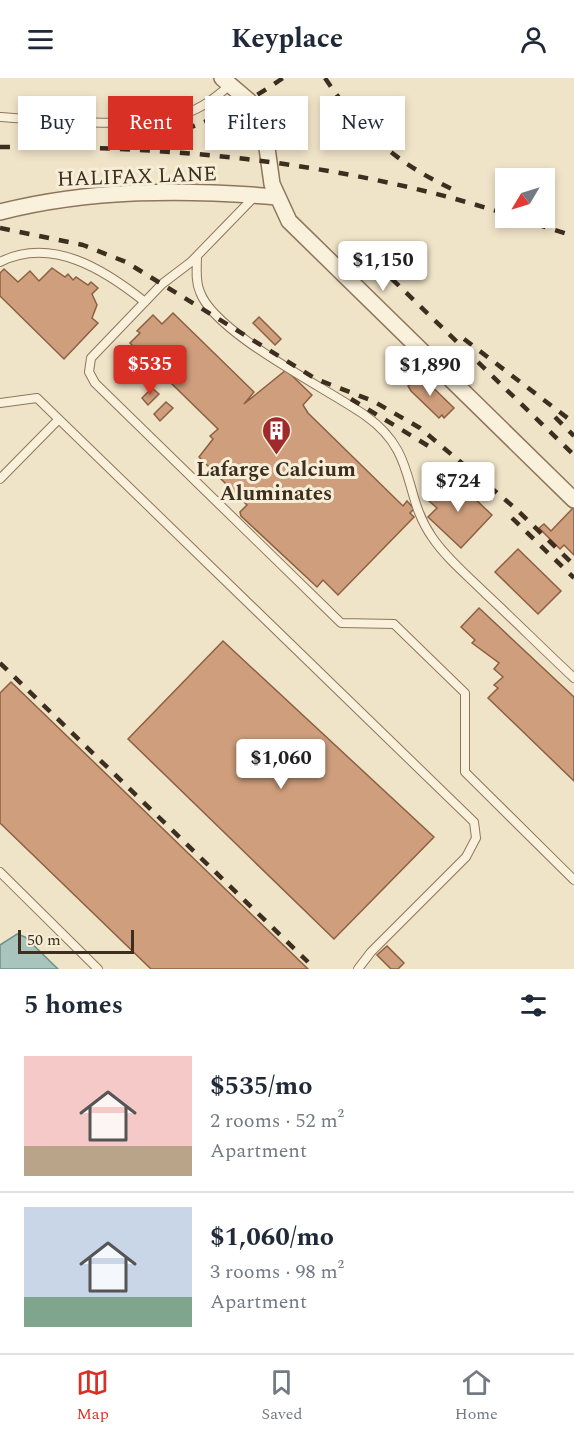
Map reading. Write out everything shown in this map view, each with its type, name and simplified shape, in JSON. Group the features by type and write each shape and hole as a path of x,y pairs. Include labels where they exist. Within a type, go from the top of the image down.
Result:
{"street":[{"path":"226,82 257,109 263,119 272,184 289,221 311,246 574,500"},
{"name":"HALIFAX LANE","path":"0,212 81,196 208,192 277,197"}],"lane":[{"path":"0,117 84,122 154,120 183,114 210,102 226,82"},
{"path":"256,195 197,256 162,284 91,358 89,372 96,383 341,623 394,624 465,693 465,772 574,880"},
{"path":"0,262 31,252 76,260 98,267 145,302"},
{"path":"197,256 196,278 204,301 250,342 367,416 389,436 400,450 423,524 442,552 574,678"},
{"path":"0,403 37,398 474,822 477,838 466,857 371,952 358,969"},
{"path":"0,479 58,420"},
{"path":"0,872 98,969"}],"water":[{"path":"17,934 25,937 58,969 0,969 0,945"}],"building":[{"path":"52,268 65,277 68,274 73,280 76,277 88,285 91,282 98,288 92,294 97,305 92,318 98,323 64,359 0,296 0,273 4,269 18,282 30,271 39,281"},
{"name":"Lafarge Calcium Aluminates","path":"173,313 254,392 244,404 286,370 312,395 303,405 308,413 403,506 407,501 414,509 410,513 414,517 338,595 323,580 317,587 241,516 240,512 247,505 199,457 213,439 210,436 218,429 130,343 140,333 137,331 153,315 162,324"},
{"path":"259,317 281,339 275,345 253,323"},
{"path":"420,375 454,408 444,418 442,415 439,418 408,386"},
{"path":"152,388 159,394 148,405 142,398"},
{"path":"166,402 173,408 160,421 154,414"},
{"path":"452,477 492,515 461,548 428,517 437,508 429,501"},
{"path":"574,507 574,555 564,545 560,549 539,528 544,524 551,531"},
{"path":"518,549 561,591 538,614 495,572"},
{"path":"479,608 574,697 574,781 488,698 498,688 494,685 503,677 494,669 499,663 472,643 475,640 461,627"},
{"path":"223,641 434,837 334,939 128,739"},
{"path":"11,682 308,969 151,969 0,823 0,693"},
{"path":"387,946 404,963 398,969 391,969 377,955"}],"railway":[{"path":"193,126 247,101 283,78"},
{"path":"325,78 353,115 382,145 415,169 456,191"},
{"path":"0,147 128,149 256,160 382,181 495,211"},
{"path":"0,228 83,245 126,262 316,379 373,401 420,428 515,508 574,565"},
{"path":"549,228 574,236"},
{"path":"363,251 574,455"},
{"path":"464,339 574,423"},
{"path":"351,399 435,450"},
{"path":"555,417 574,436"},
{"path":"512,518 574,578"},
{"path":"0,663 308,962"}],"place":[{"name":"Lafarge Calcium Aluminates","path":"276,456"}]}
